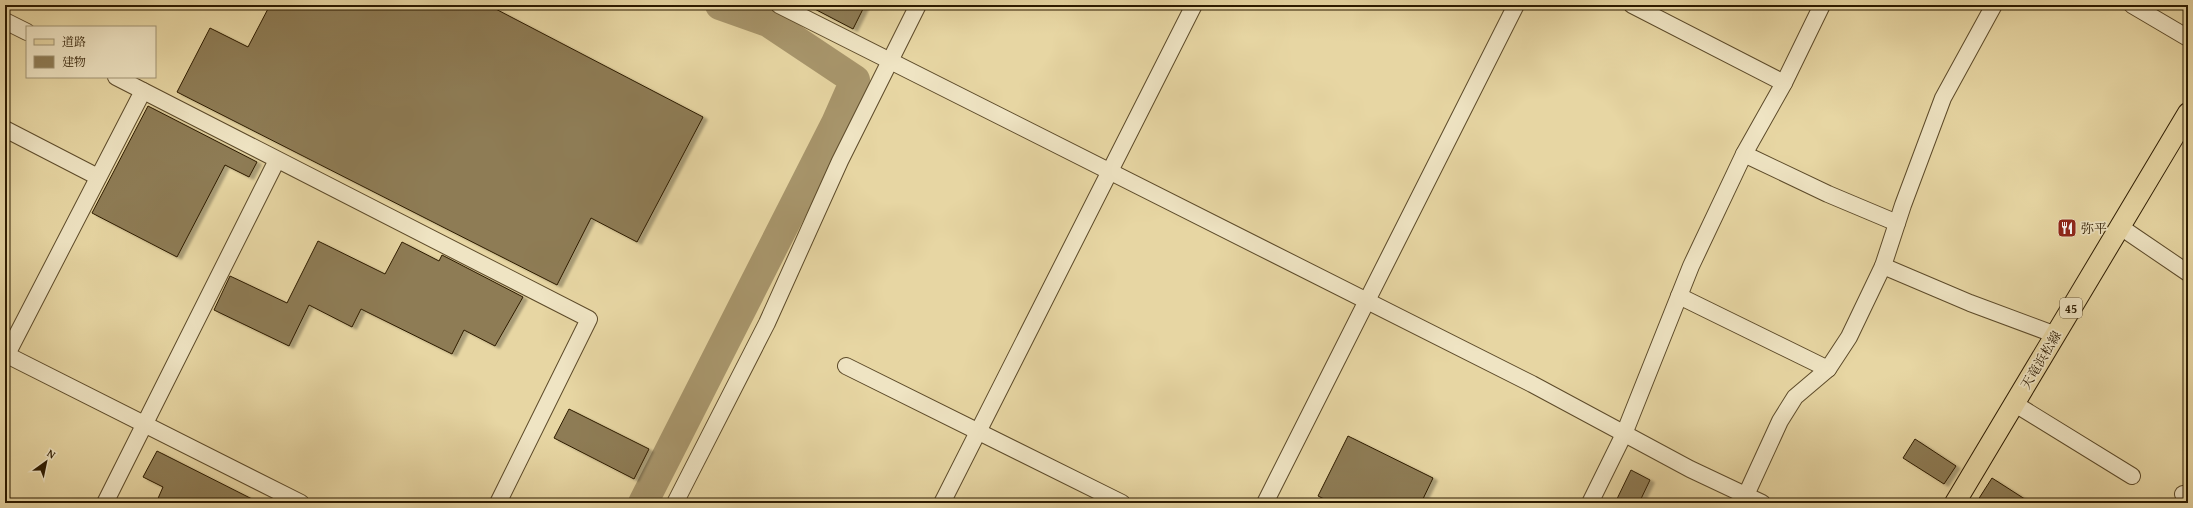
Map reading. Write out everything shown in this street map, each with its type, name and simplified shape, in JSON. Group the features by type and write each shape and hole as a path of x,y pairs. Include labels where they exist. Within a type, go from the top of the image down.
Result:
{"main road":[{"name":"天竜浜松線","path":"1955,503 2056,335 2118,226 2188,113"}],"street":[{"path":"779,5 1532,384 1690,470 1762,503"},
{"path":"675,503 767,322 840,161 918,5"},
{"path":"942,503 1194,5"},
{"path":"1265,503 1516,5"},
{"path":"1632,5 1784,83"},
{"path":"1590,503 1624,434 1691,266 1744,154 1784,83 1822,5"},
{"path":"1746,495 1787,409 1795,397 1828,369 1849,337 1883,266 1897,223 1943,98 1994,5"},
{"path":"2132,5 2188,38"},
{"path":"5,21 26,32"},
{"path":"118,78 589,319 498,503"},
{"path":"143,91 6,356 301,503"},
{"path":"5,129 98,177"},
{"path":"1744,154 1828,194 1897,223"},
{"path":"105,503 277,160"},
{"path":"2118,226 2188,273"},
{"path":"1883,266 1970,303 2056,335"},
{"path":"1679,296 1828,369"},
{"path":"846,366 1122,503"},
{"path":"2014,404 2132,476"}],"building":[{"path":"270,5 488,5 703,117 637,242 591,218 557,285 177,92 210,28 248,47"},
{"path":"807,5 865,5 853,29"},
{"path":"148,106 257,162 249,177 225,165 177,257 92,213"},
{"path":"318,241 385,274 402,242 439,261 442,255 523,297 495,346 464,330 452,354 361,309 352,327 309,305 289,346 214,310 230,276 287,303"},
{"path":"569,409 649,449 634,479 554,438"},
{"path":"1348,436 1433,478 1421,503 1332,503 1318,496"},
{"path":"1915,439 1956,466 1944,484 1903,458"},
{"path":"157,451 260,503 156,503 163,487 143,477"},
{"path":"1631,470 1650,480 1639,503 1615,503"},
{"path":"1992,478 2031,503 1976,503"}],"waterway":[{"path":"643,503 836,123 855,80 768,22 720,5"}],"place":[{"name":"弥平","path":"2067,228"}]}
